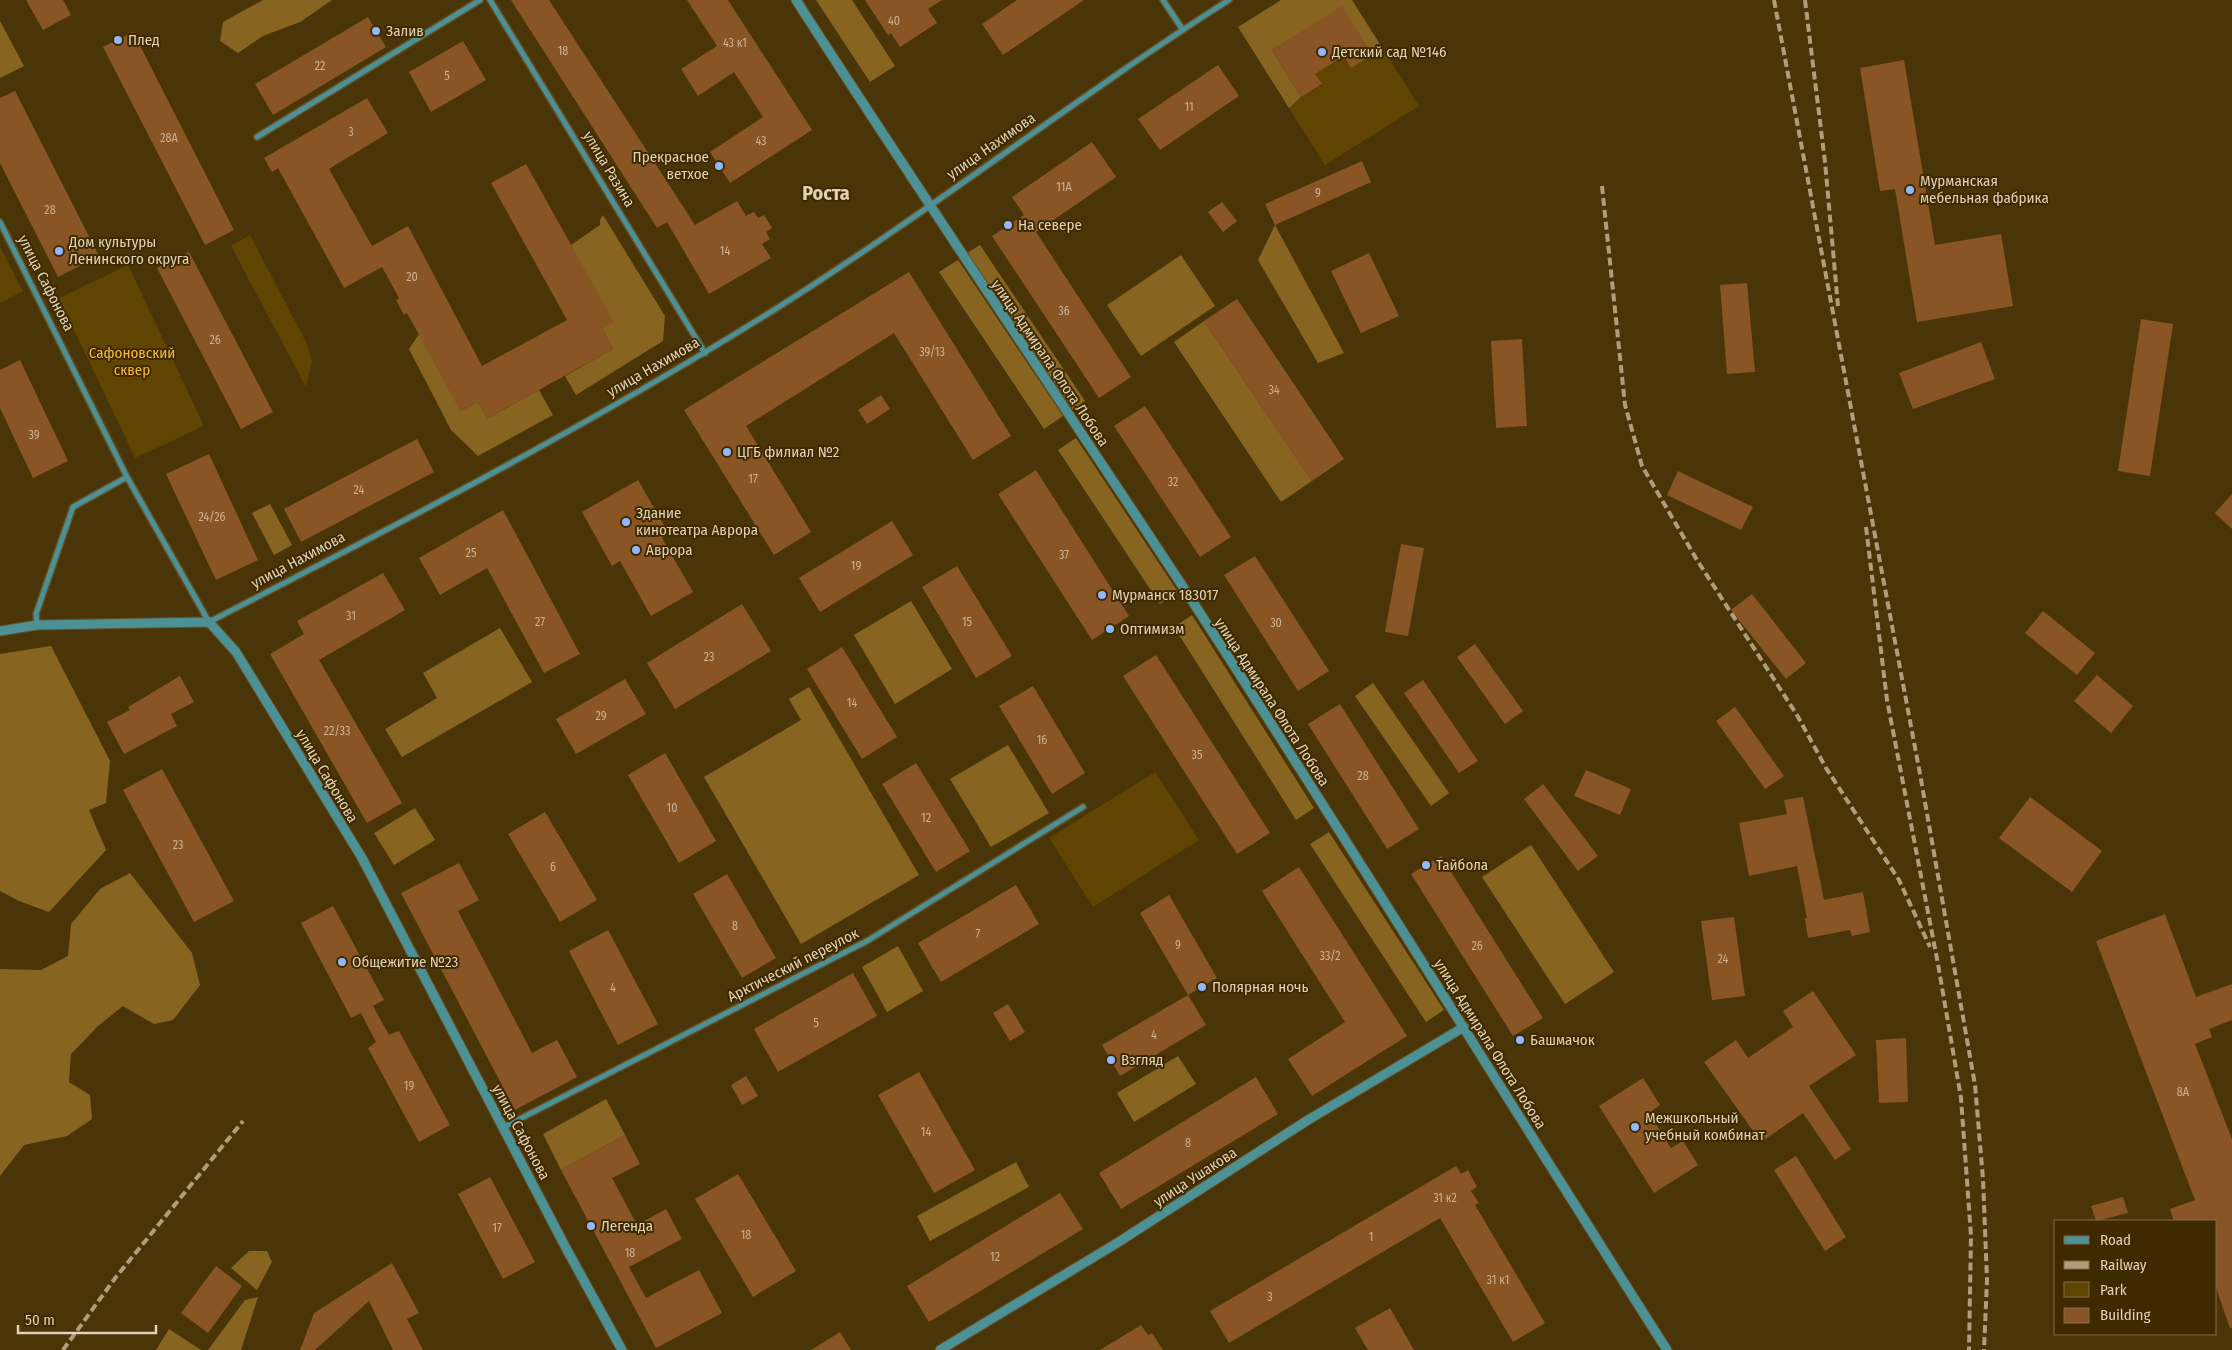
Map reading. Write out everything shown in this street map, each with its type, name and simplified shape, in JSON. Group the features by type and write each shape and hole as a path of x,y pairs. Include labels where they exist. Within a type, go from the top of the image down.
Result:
{"street":[{"path":"257,137 480,0"},
{"name":"улица Разина","path":"490,0 705,352"},
{"name":"улица Адмирала Флота Лобова","path":"796,0 929,206 1188,596 1464,1027 1667,1350"},
{"path":"1163,0 1182,30"},
{"name":"улица Нахимова","path":"0,632 37,624 209,622 513,462 705,352 780,306 929,206 1182,30 1229,0"},
{"name":"улица Сафонова","path":"0,222 128,477 209,622 236,652 362,858 567,1250 622,1350"},
{"path":"37,624 36,614 73,507 128,477"},
{"name":"Арктический переулок","path":"504,1127 867,941 1083,807"},
{"name":"улица Ушакова","path":"940,1350 1117,1243 1308,1120 1464,1027"}],"green space":[{"path":"1383,49 1419,106 1325,165 1289,108 1301,97 1322,85 1315,74 1344,56 1351,67"},
{"path":"250,235 307,344 312,361 306,387 231,246"},
{"path":"0,247 23,291 0,303"},
{"name":"Сафоновский сквер","path":"128,265 204,426 135,458 59,298"},
{"path":"1155,772 1199,840 1093,907 1049,838"}],"shaded area":[{"path":"263,0 332,0 300,22 263,36 238,53 220,41 223,22"},
{"path":"816,0 852,0 895,66 870,82"},
{"path":"1281,0 1352,0 1383,49 1372,55 1342,7 1272,50 1301,97 1289,108 1238,27"},
{"path":"0,21 24,66 0,78"},
{"path":"603,215 665,316 663,341 576,395 565,376 613,349 602,329 571,245 600,225"},
{"path":"1275,225 1344,353 1318,363 1258,260"},
{"path":"980,245 1085,401 1073,410 967,253"},
{"path":"1181,255 1215,306 1141,356 1107,305"},
{"path":"958,260 1063,416 1044,429 939,272"},
{"path":"1204,321 1312,481 1281,502 1174,342"},
{"path":"419,334 461,411 478,402 488,418 539,390 553,415 478,456 451,430 409,349"},
{"path":"1076,438 1178,592 1160,604 1058,450"},
{"path":"270,504 292,545 274,555 252,513"},
{"path":"911,601 952,669 895,704 854,635"},
{"path":"1192,615 1314,808 1296,820 1174,627"},
{"path":"500,628 532,682 402,757 385,729 437,698 423,673"},
{"path":"51,646 110,761 106,803 89,810 106,850 49,912 19,901 0,891 0,654"},
{"path":"1373,683 1449,793 1431,806 1355,696"},
{"path":"809,687 919,875 801,944 704,777 801,720 789,699"},
{"path":"1008,745 1049,813 991,847 950,779"},
{"path":"415,808 435,840 394,865 374,833"},
{"path":"1329,832 1444,1010 1426,1022 1310,844"},
{"path":"1531,845 1614,972 1565,1004 1482,877"},
{"path":"130,873 192,953 200,985 173,1020 154,1024 123,1006 98,1026 71,1054 69,1082 90,1095 92,1119 67,1136 24,1145 0,1176 0,969 41,970 68,956 71,924 100,889"},
{"path":"898,946 923,991 887,1012 862,967"},
{"path":"1178,1056 1196,1084 1134,1122 1117,1093"},
{"path":"606,1099 625,1135 561,1170 543,1134"},
{"path":"1016,1162 1029,1187 930,1241 917,1216"},
{"path":"249,1251 267,1251 272,1262 257,1290 231,1268"},
{"path":"258,1297 241,1350 208,1350 245,1300"},
{"path":"169,1329 201,1350 156,1350"}],"building":[{"path":"26,0 63,0 71,15 43,30"},
{"path":"511,0 549,0 695,225 737,201 746,216 754,212 758,218 764,215 772,228 766,232 770,239 762,244 771,258 709,294 667,222 657,228"},
{"path":"687,0 728,0 812,130 730,183 710,152 763,117 734,72 698,96 681,69 717,46"},
{"path":"865,0 942,0 928,9 937,23 900,47 891,33 888,35"},
{"path":"1017,0 1084,0 1003,55 982,24"},
{"name":"Детский сад №146","path":"1342,6 1372,55 1351,68 1344,56 1315,74 1322,84 1301,97 1272,50"},
{"path":"368,17 386,47 273,115 255,84"},
{"path":"133,32 234,230 205,245 103,47"},
{"path":"463,41 486,80 431,112 409,72"},
{"name":"Мурманская мебельная фабрика","path":"1904,60 1935,245 2001,234 2013,306 1917,322 1895,189 1880,191 1860,68"},
{"path":"1218,65 1239,96 1160,150 1138,119"},
{"path":"15,91 99,256 58,277 0,163 0,98"},
{"path":"367,98 388,133 329,169 372,246 408,226 482,366 567,320 491,183 526,164 614,322 602,329 613,349 488,418 478,402 461,411 407,313 404,315 396,300 399,298 382,267 344,288 278,168 272,172 264,158"},
{"path":"1092,142 1116,177 1036,232 1131,377 1099,398 992,236 1024,215 1012,197"},
{"path":"1362,161 1371,182 1275,225 1265,204"},
{"path":"1222,202 1237,221 1223,232 1208,212"},
{"path":"189,252 273,412 241,429 157,268"},
{"path":"1369,253 1399,316 1361,333 1331,271"},
{"path":"909,272 1011,436 973,460 894,333 746,426 811,532 774,555 684,410"},
{"path":"1747,283 1755,372 1727,374 1720,285"},
{"path":"1237,299 1344,459 1312,481 1204,321"},
{"path":"2141,319 2173,324 2150,476 2118,471"},
{"path":"1522,339 1527,426 1496,428 1491,341"},
{"path":"1981,342 1995,379 1913,409 1899,373"},
{"path":"20,360 68,461 33,478 0,408 0,370"},
{"path":"881,395 890,409 867,424 858,410"},
{"path":"1145,406 1231,537 1200,557 1114,426"},
{"path":"417,439 434,472 301,542 284,509"},
{"path":"209,454 258,560 216,580 166,474"},
{"path":"1036,470 1129,616 1092,640 998,494"},
{"path":"1678,471 1753,507 1741,530 1667,495"},
{"name":"Аврора","path":"638,480 669,534 662,538 693,592 651,616 620,561 612,566 582,512"},
{"path":"2232,494 2232,529 2215,513"},
{"path":"503,510 580,654 544,673 487,568 440,595 419,558"},
{"path":"892,521 913,555 820,612 799,578"},
{"path":"1401,544 1424,548 1408,636 1385,632"},
{"path":"1255,556 1329,671 1298,691 1224,575"},
{"path":"957,566 1012,656 976,678 922,587"},
{"path":"383,573 405,610 319,660 402,803 367,823 270,654 304,634 297,621"},
{"path":"1752,594 1806,663 1786,679 1731,610"},
{"path":"742,604 771,651 675,709 647,663"},
{"path":"2043,611 2095,653 2077,675 2025,633"},
{"path":"1475,644 1523,711 1505,724 1457,657"},
{"path":"842,647 897,737 862,759 807,669"},
{"path":"1156,655 1270,833 1237,854 1123,676"},
{"path":"2097,675 2133,706 2111,733 2074,701"},
{"path":"180,676 194,702 171,714 177,726 124,754 107,722 130,710 128,707"},
{"path":"625,679 646,714 576,754 556,719"},
{"path":"1423,680 1478,761 1459,773 1404,693"},
{"path":"1033,686 1085,773 1052,794 999,706"},
{"path":"1340,704 1419,829 1387,849 1308,724"},
{"path":"1735,707 1784,776 1765,789 1716,721"},
{"path":"665,753 716,841 679,863 628,775"},
{"path":"916,763 970,851 936,872 882,784"},
{"path":"162,769 234,901 194,922 123,790"},
{"path":"1586,770 1631,789 1620,815 1574,796"},
{"path":"1543,784 1598,856 1578,871 1524,799"},
{"path":"1803,797 1824,900 1863,892 1870,932 1852,936 1850,930 1808,938 1805,919 1807,918 1797,866 1749,876 1739,823 1787,814 1784,800"},
{"path":"2030,797 2102,851 2072,892 1999,838"},
{"path":"545,812 597,900 560,922 508,834"},
{"path":"1441,856 1543,1018 1513,1036 1411,874"},
{"path":"459,863 479,900 458,911 532,1053 557,1040 577,1077 515,1110 401,893"},
{"path":"1299,867 1407,1036 1312,1096 1288,1059 1345,1022 1262,891"},
{"path":"727,874 776,958 742,978 693,894"},
{"path":"1016,885 1039,924 941,982 918,943"},
{"path":"1169,895 1217,978 1188,995 1140,913"},
{"path":"333,906 384,1000 373,1006 389,1035 399,1031 450,1125 419,1142 368,1048 376,1042 361,1013 351,1018 301,923"},
{"path":"2165,914 2196,997 2232,984 2232,1020 2209,1029 2212,1037 2195,1044 2232,1139 2232,1328 2230,1328 2217,1291 2217,1220 2174,1220 2170,1209 2195,1200 2096,941"},
{"path":"1734,917 1745,996 1712,1000 1701,921"},
{"path":"608,930 658,1024 618,1045 569,951"},
{"path":"853,973 877,1016 778,1072 754,1029"},
{"path":"1813,991 1856,1055 1809,1086 1851,1149 1835,1160 1803,1113 1761,1142 1704,1062 1736,1040 1748,1058 1793,1027 1783,1011"},
{"path":"1188,995 1206,1025 1120,1076 1102,1045"},
{"path":"1008,1004 1025,1032 1010,1041 993,1013"},
{"path":"1906,1038 1908,1102 1879,1103 1876,1040"},
{"path":"919,1072 975,1170 934,1193 878,1095"},
{"path":"746,1076 758,1096 742,1105 731,1085"},
{"path":"1256,1077 1278,1114 1121,1209 1099,1173"},
{"name":"Межшкольный учебный комбинат","path":"1643,1078 1660,1105 1649,1113 1671,1148 1683,1141 1698,1165 1654,1193 1599,1106"},
{"path":"625,1135 640,1164 612,1178 637,1225 666,1209 682,1239 629,1267 646,1298 699,1270 722,1313 656,1348 561,1170"},
{"path":"1796,1156 1846,1237 1825,1251 1774,1170"},
{"path":"1456,1166 1461,1174 1468,1170 1477,1187 1471,1191 1479,1203 1475,1205 1545,1323 1513,1342 1440,1218 1229,1343 1210,1311"},
{"path":"738,1174 796,1271 753,1297 695,1199"},
{"path":"490,1177 535,1262 503,1279 458,1194"},
{"path":"1060,1193 1083,1229 929,1322 907,1286"},
{"path":"2123,1197 2128,1213 2096,1220 2091,1206"},
{"path":"392,1263 419,1313 407,1319 423,1350 393,1350 369,1301 315,1350 300,1350 314,1313"},
{"path":"216,1266 242,1286 208,1333 181,1313"},
{"path":"1390,1308 1414,1350 1368,1350 1355,1328"},
{"path":"1141,1325 1148,1335 1152,1333 1163,1350 1100,1350"},
{"path":"840,1332 851,1350 811,1350"}],"railway":[{"path":"1774,0 1920,774 1975,1085 1983,1179 1987,1280 1984,1350"},
{"path":"1805,0 1825,162 1838,306"},
{"path":"1602,186 1625,405 1642,466 1697,560 1797,715 1826,768 1899,880 1930,947"},
{"path":"1866,527 1887,700 1938,964 1961,1098 1971,1236 1969,1350"},
{"path":"63,1350 116,1277 243,1121"}],"place":[{"name":"Залив","path":"376,31"},
{"name":"Плед","path":"118,40"},
{"name":"Детский сад №146","path":"1322,52"},
{"name":"Прекрасное ветхое","path":"719,166"},
{"name":"Мурманская мебельная фабрика","path":"1910,190"},
{"name":"На севере","path":"1008,225"},
{"name":"Дом культуры Ленинского округа","path":"59,251"},
{"name":"ЦГБ филиал №2","path":"727,452"},
{"name":"Здание кинотеатра Аврора","path":"626,522"},
{"name":"Аврора","path":"636,550"},
{"name":"Мурманск 183017","path":"1102,595"},
{"name":"Оптимизм","path":"1110,629"},
{"name":"Тайбола","path":"1426,865"},
{"name":"Общежитие №23","path":"342,962"},
{"name":"Полярная ночь","path":"1202,987"},
{"name":"Башмачок","path":"1520,1040"},
{"name":"Взгляд","path":"1111,1060"},
{"name":"Межшкольный учебный комбинат","path":"1635,1127"},
{"name":"Легенда","path":"591,1226"}],"district":[{"name":"Роста","path":"826,193"}]}
